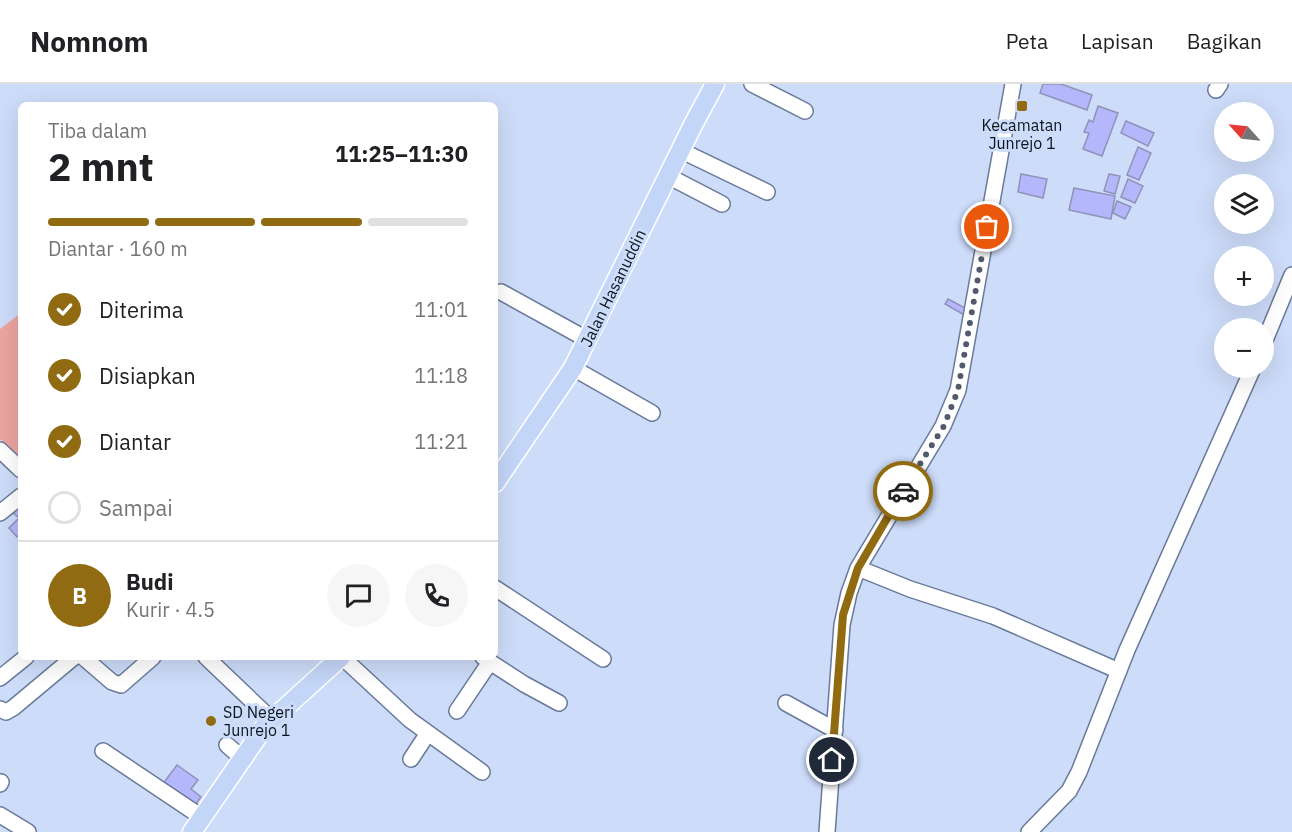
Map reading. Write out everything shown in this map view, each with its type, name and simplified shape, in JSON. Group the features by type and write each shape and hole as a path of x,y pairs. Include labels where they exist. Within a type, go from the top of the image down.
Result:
{"main road":[{"name":"Jalan Hasanuddin","path":"498,479 573,368 715,84"},
{"path":"197,825 272,720 339,660"}],"street":[{"path":"752,84 805,111"},
{"path":"827,832 843,615 858,568 944,426 958,390 1013,84"},
{"path":"680,150 767,192"},
{"path":"668,176 722,204"},
{"path":"1274,318 1292,275"},
{"path":"501,292 588,340"},
{"path":"573,368 652,413"},
{"path":"1029,832 1072,786 1081,768 1119,671 1249,378"},
{"path":"0,450 18,467"},
{"path":"0,513 18,498"},
{"path":"858,568 910,589 993,616 1119,671"},
{"path":"498,590 603,659"},
{"path":"0,678 22,660"},
{"path":"0,709 6,712 13,708 70,660"},
{"path":"86,660 112,682 121,685 150,660"},
{"path":"209,660 272,720"},
{"path":"345,660 428,733 482,772"},
{"path":"457,711 487,660 559,703"},
{"path":"786,703 835,729"},
{"path":"411,759 428,733"},
{"path":"227,745 243,759"},
{"path":"103,751 197,825"},
{"path":"0,815 28,832"}],"shaded area":[{"path":"18,315 18,456 0,439 0,329"}],"building":[{"path":"1043,84 1061,84 1092,95 1087,110 1040,93"},
{"path":"1098,106 1118,113 1102,156 1083,149 1089,133 1084,132 1089,120 1093,122"},
{"path":"1126,121 1154,133 1148,146 1121,133"},
{"path":"1138,147 1151,153 1139,180 1127,175"},
{"path":"1021,174 1047,179 1043,198 1018,192"},
{"path":"1109,174 1120,176 1115,194 1104,191"},
{"path":"1128,179 1143,186 1135,203 1121,197"},
{"path":"1074,188 1115,196 1111,219 1069,210"},
{"path":"1117,201 1131,207 1125,219 1113,213"},
{"path":"948,299 969,310 966,316 945,304"},
{"path":"18,505 18,517 11,511"},
{"path":"18,519 17,537 9,528"},
{"path":"177,765 198,780 191,789 201,797 193,808 162,785"}],"way so far":[{"path":"903,491 944,426 958,390 972,324 987,227"}],"place":[{"name":"Kecamatan Junrejo 1","path":"1022,106"},
{"name":"SD Negeri Junrejo 1","path":"211,721"}],"route":[{"path":"832,760 843,615 858,568 903,491"}]}
